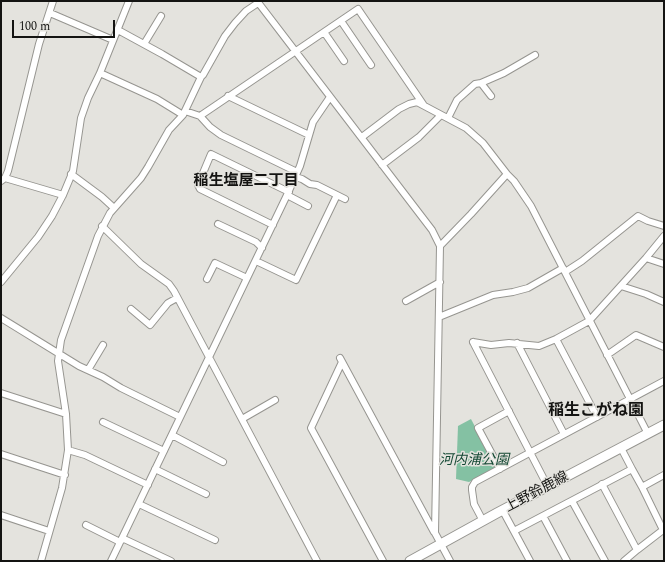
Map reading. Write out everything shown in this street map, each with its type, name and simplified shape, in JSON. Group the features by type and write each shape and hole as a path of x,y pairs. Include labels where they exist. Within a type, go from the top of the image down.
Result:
{"main road":[{"name":"上野鈴鹿線","path":"410,561 664,426"}],"street":[{"path":"54,1 39,44 3,179 63,195"},
{"path":"1,282 38,237 52,216 63,195 73,171 81,118 129,1"},
{"path":"41,561 65,475 68,450 66,414 58,361 61,340 102,226 114,208 128,195 141,178 169,130 184,113 201,77 225,36 246,11 257,2 432,230 440,246 435,534"},
{"path":"200,116 358,9 423,104"},
{"path":"50,13 113,40"},
{"path":"144,44 161,16"},
{"path":"341,21 371,65"},
{"path":"118,30 201,77"},
{"path":"324,32 344,61"},
{"path":"448,118 457,100 475,84 504,73 535,55"},
{"path":"100,73 184,113 200,116 210,127 221,135 310,184 317,185 345,199"},
{"path":"481,83 490,96"},
{"path":"228,96 309,134"},
{"path":"111,561 288,194 316,117 330,97"},
{"path":"362,138 399,109 417,102 466,128 475,135 514,181 530,206 648,434"},
{"path":"382,165 419,137 441,115"},
{"path":"273,225 200,189 198,185 211,154 308,206"},
{"path":"71,174 97,192 114,208"},
{"path":"440,246 507,174"},
{"path":"256,261 296,280 337,195"},
{"path":"439,317 493,295 528,288 582,261 638,216 664,226"},
{"path":"218,224 256,242 262,248"},
{"path":"102,226 141,264 169,284 317,561"},
{"path":"548,487 472,342 491,345 517,343 539,346 556,339 589,321 664,236"},
{"path":"646,258 664,264"},
{"path":"207,279 214,263 248,278"},
{"path":"406,301 440,282"},
{"path":"621,286 646,294 664,302"},
{"path":"132,309 150,325 168,303 177,298"},
{"path":"1,318 59,352 79,366 180,417"},
{"path":"607,355 636,335 664,347"},
{"path":"556,339 597,416"},
{"path":"517,343 564,434"},
{"path":"88,370 103,345"},
{"path":"383,561 311,428 341,360 450,561"},
{"path":"483,521 474,504 472,487 475,482 664,381"},
{"path":"1,393 66,414"},
{"path":"242,419 275,400"},
{"path":"500,469 478,428 509,411"},
{"path":"103,422 164,451"},
{"path":"172,435 223,462"},
{"path":"621,448 663,530 624,561"},
{"path":"68,450 85,455 148,485"},
{"path":"1,454 65,475"},
{"path":"514,531 632,468"},
{"path":"155,469 206,494"},
{"path":"642,487 664,475"},
{"path":"602,484 637,550"},
{"path":"572,501 604,561"},
{"path":"139,504 215,540"},
{"path":"503,511 530,561"},
{"path":"1,515 49,531"},
{"path":"543,516 567,561"},
{"path":"86,525 171,561"}],"green space":[{"name":"河内浦公園","path":"471,419 495,465 494,469 469,482 456,479 458,426"}],"district":[{"name":"稲生塩屋二丁目","path":"246,182"},
{"name":"稲生こがね園","path":"596,412"}]}
